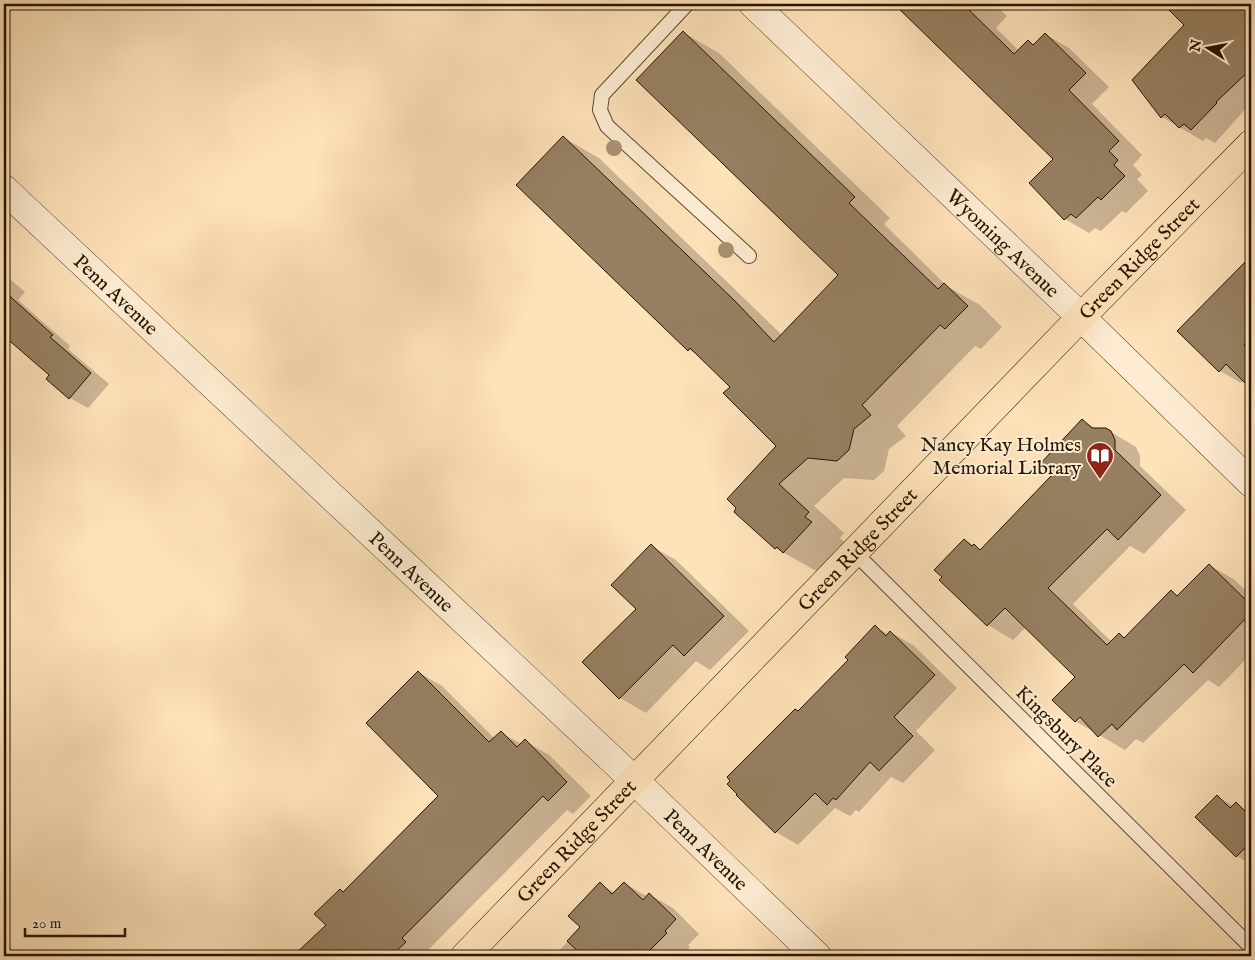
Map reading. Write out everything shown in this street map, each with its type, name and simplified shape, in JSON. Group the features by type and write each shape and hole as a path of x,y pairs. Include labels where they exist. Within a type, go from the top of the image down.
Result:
{"main road":[{"name":"Green Ridge Street","path":"465,956 1081,317 1251,144"}],"street":[{"name":"Wyoming Avenue","path":"753,4 1081,317 1251,484"},
{"name":"Penn Avenue","path":"4,189 634,780 817,956"}],"lane":[{"path":"687,4 602,95 600,110 607,126 749,256"},
{"name":"Kingsbury Place","path":"855,553 1251,947"}],"building":[{"path":"894,4 963,4 1014,54 1028,40 1033,45 1045,33 1086,73 1069,90 1119,141 1109,151 1118,160 1114,165 1125,176 1101,200 1098,197 1076,218 1071,214 1064,220 1029,183 1053,159"},
{"path":"1163,4 1251,4 1251,69 1216,102 1191,130 1184,124 1179,128 1165,114 1161,118 1132,80 1184,25"},
{"path":"683,31 855,197 849,203 938,289 944,283 968,306 945,329 940,325 862,405 871,415 854,429 849,450 837,461 808,458 779,484 809,512 805,517 812,522 783,553 777,547 775,549 734,512 736,508 727,499 776,446 723,393 730,387 690,348 688,351 516,185 563,136 735,301 774,342 838,275 636,80"},
{"path":"1251,256 1251,337 1244,345 1251,352 1251,389 1226,364 1219,372 1177,331"},
{"path":"4,291 53,335 50,337 91,373 69,399 46,379 49,375 4,336"},
{"path":"1082,419 1092,428 1106,428 1111,431 1115,440 1115,450 1161,495 1118,540 1107,529 1048,588 1107,645 1119,633 1124,638 1171,590 1177,596 1209,564 1251,605 1251,613 1193,673 1184,664 1117,730 1112,724 1098,737 1080,717 1075,722 1052,700 1075,677 1005,608 987,626 939,580 942,577 934,570 964,539 972,546 974,544 980,550 1051,476 1039,465"},
{"path":"651,544 724,616 684,656 673,645 619,699 582,662 636,609 611,585"},
{"path":"875,625 886,636 890,631 935,675 894,717 913,736 879,771 870,762 836,800 833,798 827,805 815,793 775,833 736,795 727,784 730,781 727,777 795,709 798,711 848,660 845,657"},
{"path":"418,671 489,742 501,731 517,747 525,739 567,782 548,801 543,796 402,938 406,942 391,956 293,956 326,925 314,914 340,889 343,892 438,796 366,723"},
{"path":"1217,795 1230,808 1236,802 1251,817 1251,842 1236,857 1195,817"},
{"path":"600,882 612,894 624,882 643,900 649,893 676,919 665,931 667,933 644,956 583,956 567,941 580,927 568,916"}],"place":[{"name":"Nancy Kay Holmes Memorial Library","path":"1100,480"}]}
